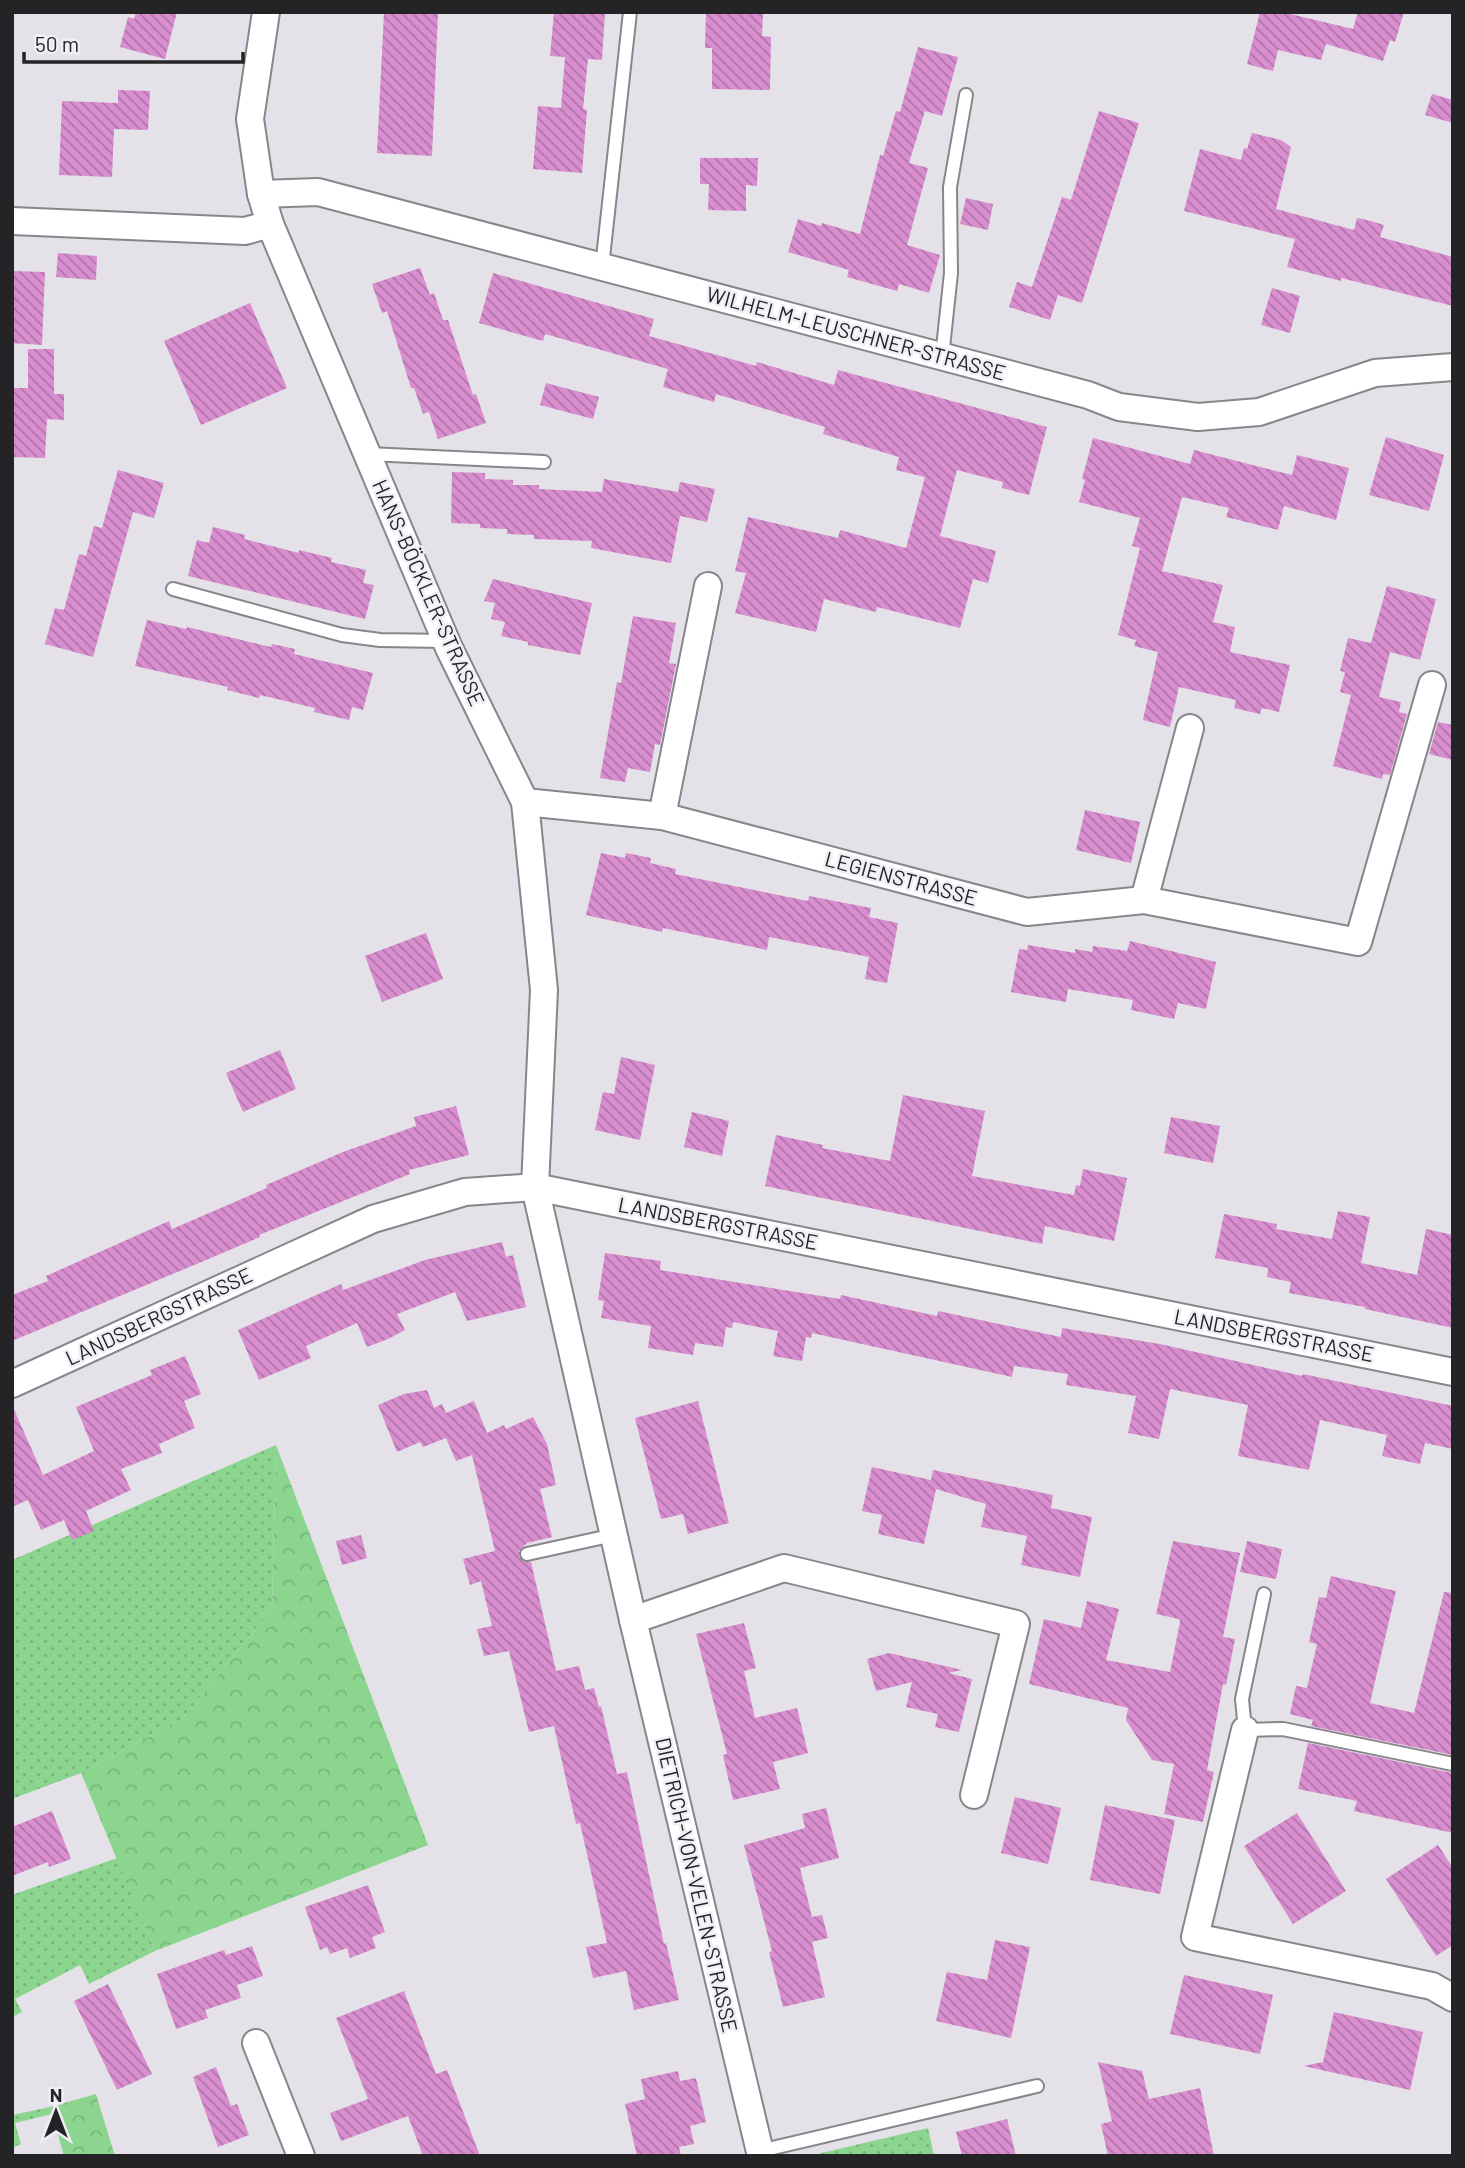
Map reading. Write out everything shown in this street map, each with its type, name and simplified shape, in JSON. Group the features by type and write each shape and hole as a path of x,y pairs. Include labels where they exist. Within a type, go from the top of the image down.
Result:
{"street":[{"name":"HANS-BÖCKLER-STRASSE","path":"266,12 250,119 261,194 270,224 447,642 525,802 544,990 536,1187"},
{"name":"WILHELM-LEUSCHNER-STRASSE","path":"261,194 318,192 1088,395 1119,407 1198,417 1259,412 1376,373 1453,367"},
{"path":"12,221 246,231 270,224"},
{"path":"662,817 708,586"},
{"name":"LEGIENSTRASSE","path":"525,802 662,817 1027,912 1144,900 1357,942 1432,685"},
{"path":"1144,900 1190,728"},
{"name":"LANDSBERGSTRASSE","path":"12,1384 373,1219 465,1192 536,1187 1453,1372"},
{"name":"DIETRICH-VON-VELEN-STRASSE","path":"536,1187 633,1620 760,2153"},
{"path":"633,1620 784,1568 1016,1624 974,1795"},
{"path":"1245,1730 1195,1937 1432,1986 1453,1998"},
{"path":"256,2043 301,2156"}],"lane":[{"path":"602,267 630,12"},
{"path":"942,357 951,274 950,187 966,95"},
{"path":"367,454 544,462"},
{"path":"173,589 342,635 447,642"},
{"path":"527,1553 614,1535"},
{"path":"1264,1594 1242,1699 1245,1730 1283,1729 1453,1764"},
{"name":"DIETRICH-VON-VELEN-STRASSE","path":"760,2153 1037,2086"}],"green space":[{"path":"276,1445 272,1609 183,1718 81,1773 12,1799 12,1560"},
{"path":"276,1445 428,1845 155,1951 81,1773 183,1718 272,1609"},
{"path":"117,1858 155,1951 89,1984 80,1965 15,1999 22,2012 12,2017 12,1895"},
{"path":"96,2094 115,2156 64,2156 50,2107"},
{"path":"50,2107 52,2114 15,2123 21,2144 12,2148 12,2115"},
{"path":"928,2128 934,2156 811,2156 813,2155"}],"building":[{"path":"136,12 177,12 165,59 120,47 128,17 134,19"},
{"path":"384,12 438,13 432,156 377,153"},
{"path":"554,12 605,12 602,60 588,59 583,109 587,110 582,173 533,169 538,106 561,108 565,57 550,56"},
{"path":"706,12 763,12 762,36 771,37 770,90 712,89 712,48 705,48"},
{"path":"1260,12 1282,12 1353,29 1358,12 1404,12 1395,42 1390,40 1383,61 1326,44 1321,60 1278,50 1273,71 1247,64"},
{"path":"918,47 958,57 942,116 925,111 909,163 928,168 907,245 940,255 929,293 899,284 897,291 847,277 849,270 788,252 798,219 860,234 880,155 883,156 896,111 900,112"},
{"path":"118,90 150,91 148,130 114,129 112,177 59,175 62,101 118,103"},
{"path":"1432,94 1453,100 1453,123 1425,115"},
{"path":"1099,111 1139,123 1082,303 1058,295 1050,320 1009,307 1017,282 1032,287 1062,197 1071,200"},
{"path":"1252,133 1281,140 1291,147 1276,209 1354,230 1357,218 1371,221 1384,225 1380,237 1453,257 1453,306 1287,267 1295,239 1184,211 1200,149 1241,160"},
{"path":"700,158 758,158 757,186 746,185 746,211 708,210 709,184 700,184"},
{"path":"966,198 993,204 988,230 960,224"},
{"path":"58,253 97,256 96,280 56,277"},
{"path":"420,268 430,295 434,293 443,320 448,320 473,395 476,394 486,423 438,439 429,412 423,414 414,388 411,388 387,311 382,313 372,284"},
{"path":"12,271 45,272 42,345 12,343"},
{"path":"493,273 654,319 649,336 756,366 757,362 834,385 838,370 1047,427 1029,495 1002,488 1003,482 957,470 940,536 996,551 988,583 973,579 960,628 877,607 876,612 824,599 816,632 735,613 746,573 735,571 748,517 838,538 840,530 906,548 925,477 896,470 899,457 823,434 825,427 716,394 714,402 663,387 668,369 545,334 543,341 479,323"},
{"path":"1272,288 1300,296 1290,333 1261,325"},
{"path":"250,303 287,388 201,425 164,341"},
{"path":"28,349 54,349 54,394 64,394 64,420 47,419 45,458 12,457 12,388 28,388"},
{"path":"546,383 599,397 593,419 540,405"},
{"path":"1386,437 1444,455 1429,511 1369,495"},
{"path":"1093,438 1190,464 1194,450 1292,475 1297,455 1349,468 1336,520 1284,506 1278,530 1226,517 1229,508 1182,497 1162,571 1223,585 1213,622 1235,627 1230,652 1290,665 1279,712 1262,708 1260,714 1234,708 1236,700 1179,687 1170,727 1143,720 1158,652 1134,646 1136,640 1118,635 1140,548 1132,546 1140,518 1079,502"},
{"path":"118,470 164,483 154,518 133,512 93,657 45,644 55,608 64,610 79,554 86,556 94,526 102,528"},
{"path":"452,472 485,473 485,479 513,480 513,485 539,485 539,489 602,492 604,479 678,492 680,482 715,489 707,522 680,516 671,563 591,548 592,541 534,539 534,535 507,534 507,529 451,523"},
{"path":"213,527 245,535 244,539 332,558 331,562 366,570 363,583 374,585 365,619 188,576 197,540 209,543"},
{"path":"493,579 592,603 580,655 528,645 528,642 501,636 505,622 491,619 495,603 484,601"},
{"path":"1387,586 1436,599 1420,660 1390,652 1379,697 1401,702 1399,712 1407,714 1390,775 1383,774 1382,779 1333,766 1351,695 1340,692 1345,672 1340,671 1348,638 1371,643"},
{"path":"633,616 676,623 669,663 676,664 660,745 655,744 650,772 628,768 625,782 600,778 617,682 621,683"},
{"path":"147,620 271,647 272,644 295,649 294,654 373,673 363,710 352,707 349,720 314,712 315,708 260,695 259,698 227,690 228,687 135,666"},
{"path":"1438,722 1453,725 1453,760 1429,754"},
{"path":"1085,810 1140,822 1131,863 1076,850"},
{"path":"601,853 625,858 626,853 651,858 650,863 676,869 675,874 808,901 809,896 871,908 869,917 898,923 887,983 865,979 869,957 769,937 767,950 663,928 662,932 586,915"},
{"path":"426,933 443,979 382,1002 365,956"},
{"path":"1130,941 1216,962 1206,1009 1178,1003 1174,1019 1131,1010 1133,1000 1068,989 1066,1002 1011,992 1019,949 1027,950 1028,945 1075,953 1075,949 1092,952 1093,946 1127,951"},
{"path":"280,1050 296,1089 243,1112 226,1073"},
{"path":"621,1057 655,1065 640,1140 595,1130 603,1092 614,1094"},
{"path":"903,1095 985,1111 972,1176 1074,1195 1076,1185 1080,1186 1083,1169 1127,1178 1114,1241 1045,1226 1042,1244 765,1186 776,1135 823,1145 822,1148 890,1161"},
{"path":"456,1106 469,1155 409,1170 410,1174 259,1235 260,1237 12,1341 12,1295 48,1281 46,1276 169,1221 172,1229 343,1152 416,1126 414,1117"},
{"path":"692,1112 729,1121 722,1156 684,1147"},
{"path":"1171,1117 1220,1126 1213,1163 1164,1153"},
{"path":"1338,1211 1370,1217 1361,1263 1417,1275 1426,1229 1453,1235 1453,1328 1365,1307 1289,1293 1291,1282 1267,1277 1268,1268 1215,1258 1224,1214 1277,1224 1276,1229 1332,1239"},
{"path":"502,1242 506,1257 513,1255 526,1307 467,1321 455,1292 397,1314 405,1330 388,1339 367,1347 357,1323 306,1346 311,1358 259,1380 238,1330 341,1284 343,1290 425,1260"},
{"path":"605,1253 661,1261 660,1270 840,1299 841,1295 937,1316 938,1311 1061,1337 1062,1328 1160,1344 1453,1406 1453,1449 1425,1443 1420,1464 1382,1456 1387,1435 1320,1420 1309,1470 1238,1456 1248,1405 1170,1389 1159,1439 1128,1433 1136,1396 1066,1385 1068,1374 1014,1366 1012,1377 812,1333 811,1338 806,1337 802,1361 773,1356 778,1331 733,1322 732,1328 726,1327 723,1347 695,1343 693,1355 648,1348 651,1326 601,1318 604,1301 598,1300"},
{"path":"185,1356 201,1394 184,1401 195,1428 159,1444 162,1453 121,1469 131,1490 86,1511 94,1531 72,1540 64,1520 41,1530 28,1500 12,1507 12,1405 43,1475 94,1451 76,1407 152,1375 150,1370"},
{"path":"427,1390 434,1408 442,1404 446,1413 474,1401 487,1433 504,1425 506,1429 533,1417 547,1444 556,1485 540,1489 552,1537 527,1543 519,1551 519,1557 524,1562 531,1562 556,1671 579,1666 585,1690 594,1688 599,1707 601,1706 617,1774 627,1772 664,1944 666,1943 679,2000 634,2010 626,1971 593,1978 586,1947 607,1943 580,1823 576,1824 554,1726 529,1732 509,1651 484,1656 477,1629 492,1626 481,1581 470,1585 463,1559 495,1551 472,1455 456,1461 446,1438 423,1447 420,1442 397,1452 378,1405 404,1394"},
{"path":"698,1401 729,1523 688,1534 683,1514 661,1519 635,1418"},
{"path":"872,1467 931,1480 933,1470 1053,1495 1051,1508 1092,1517 1080,1577 1021,1565 1027,1536 981,1527 986,1504 936,1489 924,1544 878,1534 882,1515 862,1511"},
{"path":"361,1535 367,1558 342,1565 336,1541"},
{"path":"1173,1541 1240,1553 1223,1637 1235,1639 1226,1685 1223,1684 1207,1770 1214,1772 1203,1822 1164,1814 1174,1764 1152,1760 1126,1720 1128,1708 1029,1684 1044,1619 1081,1628 1087,1601 1119,1609 1106,1660 1170,1672 1180,1622 1179,1619 1156,1614"},
{"path":"1247,1541 1282,1549 1276,1579 1240,1572"},
{"path":"1331,1576 1396,1591 1370,1703 1414,1713 1444,1592 1453,1593 1453,1755 1311,1726 1313,1720 1290,1714 1296,1686 1307,1688 1317,1644 1309,1642 1319,1597 1326,1598"},
{"path":"744,1623 756,1668 744,1671 755,1718 797,1708 808,1753 773,1762 780,1789 733,1800 723,1755 727,1754 696,1634"},
{"path":"889,1653 962,1670 948,1673 972,1679 959,1732 935,1727 938,1714 906,1707 912,1682 876,1691 867,1659"},
{"path":"1308,1743 1453,1773 1453,1833 1354,1811 1357,1801 1298,1789"},
{"path":"1015,1797 1061,1808 1048,1864 1001,1853"},
{"path":"1105,1805 1175,1820 1160,1894 1090,1880"},
{"path":"826,1808 839,1858 800,1868 812,1917 822,1915 828,1938 812,1942 825,1997 783,2007 769,1952 772,1951 744,1845 805,1828 802,1814"},
{"path":"52,1811 71,1859 49,1867 48,1862 12,1876 12,1827"},
{"path":"1297,1813 1346,1891 1293,1924 1244,1846"},
{"path":"1438,1845 1453,1868 1453,1945 1436,1956 1386,1879"},
{"path":"368,1885 385,1932 372,1937 376,1948 350,1958 347,1948 330,1954 327,1947 320,1950 305,1907"},
{"path":"995,1940 1030,1947 1011,2038 936,2021 947,1972 987,1980"},
{"path":"252,1946 263,1976 237,1985 241,1998 205,2010 208,2018 176,2029 157,1974 224,1950 226,1955"},
{"path":"1184,1975 1273,1995 1260,2054 1170,2034"},
{"path":"108,1984 152,2074 117,2090 74,2001"},
{"path":"404,1991 436,2074 447,2070 480,2156 423,2156 408,2116 341,2141 330,2113 368,2099 336,2018"},
{"path":"1334,2012 1423,2032 1410,2090 1304,2066 1323,2062"},
{"path":"1098,2062 1142,2071 1149,2099 1200,2088 1214,2156 1108,2156 1101,2124 1112,2121"},
{"path":"216,2067 231,2106 237,2104 249,2135 218,2147 193,2077"},
{"path":"678,2071 680,2081 696,2078 706,2122 690,2126 694,2144 679,2147 681,2156 637,2156 625,2104 645,2099 641,2079"},
{"path":"1007,2119 1016,2156 962,2156 956,2132"}]}
